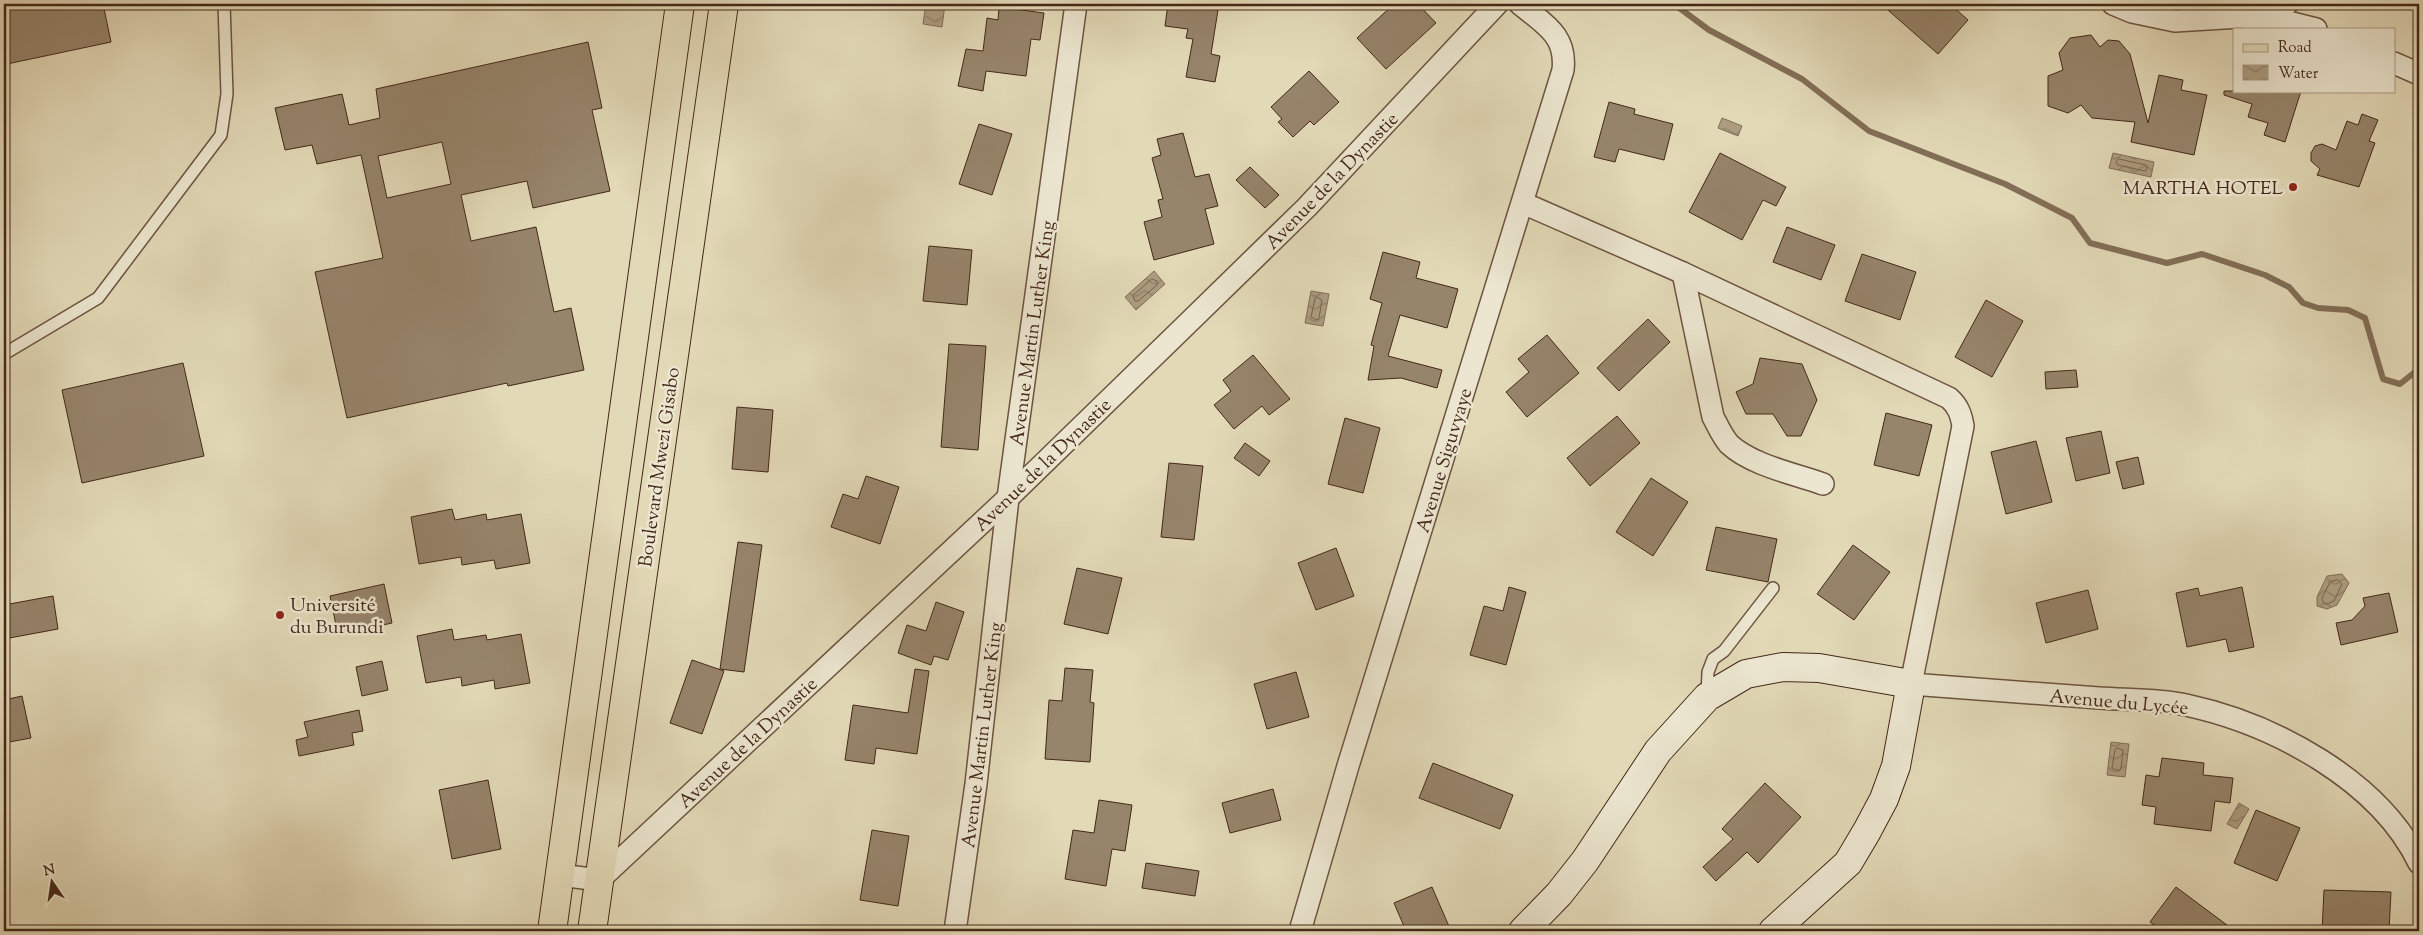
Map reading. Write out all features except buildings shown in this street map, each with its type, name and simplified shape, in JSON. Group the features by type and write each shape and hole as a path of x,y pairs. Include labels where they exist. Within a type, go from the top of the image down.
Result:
{"main road":[{"path":"552,931 680,4"},
{"name":"Boulevard Mwezi Gisabo","path":"592,931 724,4"},
{"path":"637,325 676,334"}],"street":[{"name":"Avenue Martin Luther King","path":"955,931 976,784 1008,498 1076,4"},
{"name":"Avenue de la Dynastie","path":"599,880 1008,498 1307,207 1497,4"},
{"name":"Avenue Siguvyaye","path":"1300,931 1348,766 1563,70 1565,55 1560,39 1520,4"},
{"path":"2113,4 2132,12 2175,20 2240,17 2284,21 2312,28"},
{"path":"2240,17 2286,4"},
{"path":"2396,63 2419,74"},
{"path":"1523,203 1683,273 1949,398 1956,404 1963,426 1896,766 1884,799 1848,863 1773,931"},
{"path":"1683,273 1714,417 1720,432 1730,444 1751,458 1823,484"},
{"path":"1524,931 1559,894 1585,861 1658,752 1707,697 1746,674 1783,667 1819,668 1911,684"},
{"name":"Avenue du Lycée","path":"1911,684 2185,704 2240,719 2294,745 2335,769 2379,805 2413,851 2419,864"},
{"path":"560,875 599,880"}],"lane":[{"path":"4,354 98,298 221,135 227,94 224,4"},
{"path":"1707,697 1708,672 1713,659 1724,650 1773,588"}],"water":[{"path":"926,4 945,4 942,27 923,24"},
{"path":"1722,118 1742,126 1738,136 1718,128"},
{"path":"2113,153 2154,162 2151,177 2109,168"},
{"path":"1154,271 1165,284 1136,310 1125,297"},
{"path":"1311,291 1329,294 1323,326 1305,323"},
{"path":"2342,574 2349,583 2337,605 2327,609 2317,606 2317,597 2327,576"},
{"path":"2111,742 2129,744 2125,777 2107,775"},
{"path":"2239,803 2249,809 2237,829 2227,824"}],"waterway":[{"path":"1674,4 1709,30 1802,79 1869,131 2005,184 2072,218 2090,243 2167,263 2202,254 2265,275 2289,287 2303,303 2318,308 2348,310 2365,318 2383,379 2400,384 2415,372 2419,373"}],"place":[{"name":"MARTHA HOTEL","path":"2293,187"},
{"name":"Université du Burundi","path":"280,615"}]}
